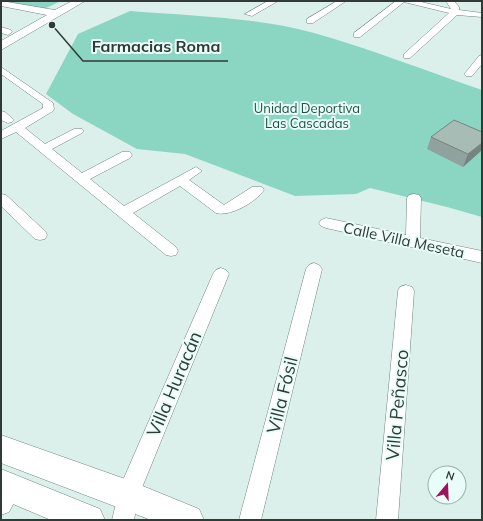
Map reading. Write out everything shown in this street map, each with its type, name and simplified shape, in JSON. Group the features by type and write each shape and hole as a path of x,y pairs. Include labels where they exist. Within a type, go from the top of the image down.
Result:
{"street":[{"path":"1,46 47,15 64,1"},
{"path":"3,33 80,1"},
{"path":"249,14 260,5 274,1"},
{"path":"310,21 342,1"},
{"path":"357,34 401,1"},
{"path":"407,1 455,12 482,15"},
{"path":"450,1 455,7 455,12"},
{"path":"1,3 47,15"},
{"path":"1,8 47,15"},
{"path":"407,56 455,12"},
{"path":"469,74 482,58"},
{"path":"1,70 48,103 49,109 18,128 1,136"},
{"path":"18,128 171,251"},
{"path":"44,149 78,131"},
{"path":"80,179 126,155"},
{"path":"124,213 196,171"},
{"path":"180,180 221,210 226,211 257,190"},
{"path":"1,198 40,235"},
{"path":"413,242 414,198"},
{"name":"Calle Villa Meseta","path":"326,223 482,257"},
{"name":"Villa Fósil","path":"250,520 314,269"},
{"name":"Villa Huracán","path":"125,507 221,274"},
{"name":"Villa Peñasco","path":"386,520 406,291"},
{"path":"1,449 125,507 188,520"},
{"path":"4,492 89,520"}],"green space":[{"path":"10,1 61,1 44,9 6,2"},
{"name":"Unidad Deportiva Las Cascadas","path":"130,11 246,20 292,28 356,46 482,90 482,217 370,188 356,194 295,196 185,154 137,149 73,114 46,94 78,34"}],"building":[{"path":"454,120 482,132 482,143 468,154 431,137"}],"place":[{"name":"Farmacias Roma","path":"52,25"}]}
